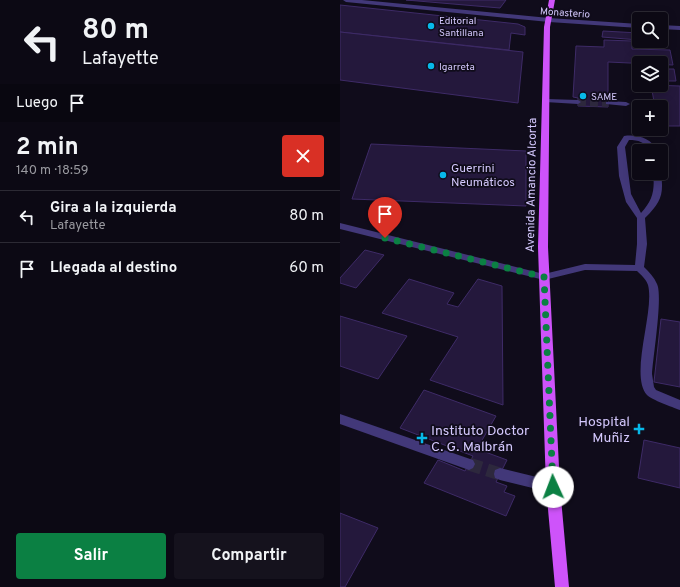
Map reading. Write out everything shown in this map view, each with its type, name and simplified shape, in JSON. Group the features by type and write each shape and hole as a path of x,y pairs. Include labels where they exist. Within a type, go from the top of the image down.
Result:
{"main road":[{"name":"Avenida Amancio Alcorta","path":"552,0 547,27 547,101 543,237 553,487 562,587"}],"street":[{"name":"Monasterio","path":"346,0 549,20 632,26"},
{"path":"668,27 680,28"},
{"path":"547,101 578,102"},
{"path":"608,103 626,104"},
{"path":"641,218 631,208 626,196 621,147 627,138 634,137 648,144"},
{"path":"639,268 642,244 641,218 656,200 660,191 658,180"},
{"path":"340,226 544,277 585,267 639,268 647,275 653,285 654,298 646,374 648,388 652,393 680,405"},
{"path":"340,419 469,464"},
{"path":"500,474 553,487"}],"building":[{"path":"406,0 506,0 500,8"},
{"name":"Editorial Santillana","path":"340,5 518,24 525,27 525,35 511,33 509,50 340,32"},
{"path":"603,31 632,33 632,39 602,37"},
{"name":"Igarreta","path":"340,32 523,52 518,103 340,80"},
{"path":"604,40 632,41 632,49 670,50 673,65 668,65 668,56 632,56 632,63 608,62 608,107 578,106 578,98 573,97 576,46 604,47"},
{"path":"668,69 674,69 676,81 668,81"},
{"path":"668,86 680,86 680,126 668,126 668,100 654,100 652,92 668,92"},
{"name":"Guerrini Neumáticos","path":"371,144 526,151 526,206 352,199"},
{"path":"365,250 384,255 356,288 340,283 340,278"},
{"path":"409,279 454,293 447,304 458,307 478,279 502,286 503,405 430,380 458,337 382,313"},
{"path":"340,316 407,336 378,379 340,366"},
{"path":"661,319 680,322 680,387 654,382"},
{"path":"424,390 496,416 477,449 507,460 496,482 507,486 504,492 515,496 506,516 424,483 438,460 465,471 473,456 400,428"},
{"path":"644,440 680,448 680,488 638,478"},
{"path":"340,513 378,528 345,587 340,587"}],"tunnel":[{"path":"578,102 608,103"},
{"path":"469,464 500,474"}],"place":[{"name":"Editorial Santillana","path":"431,26"},
{"name":"Igarreta","path":"431,66"},
{"name":"SAME","path":"583,96"},
{"name":"Guerrini Neumáticos","path":"443,175"},
{"name":"Hospital Muñiz","path":"639,429"},
{"name":"Instituto Doctor C. G. Malbrán","path":"422,438"}],"route":[{"path":"385,238 544,277 553,487"}]}
